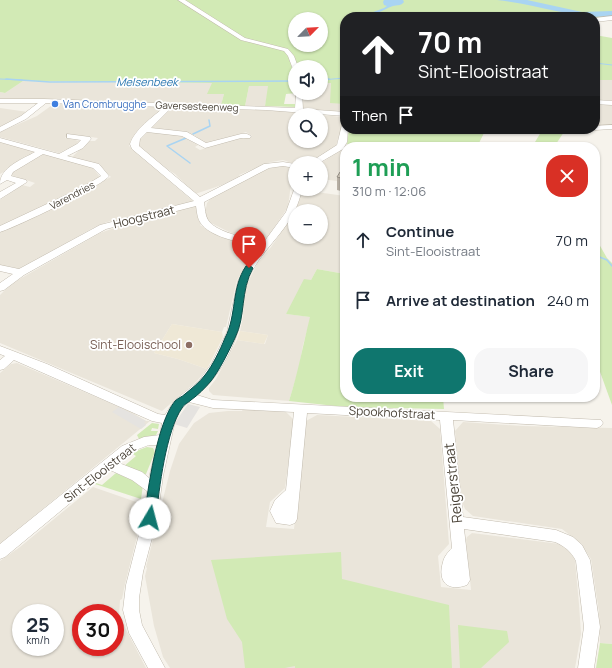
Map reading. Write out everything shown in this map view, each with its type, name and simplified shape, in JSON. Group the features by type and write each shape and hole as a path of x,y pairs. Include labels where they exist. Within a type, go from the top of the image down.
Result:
{"street":[{"path":"182,0 243,39 286,50 292,60"},
{"path":"600,19 612,18"},
{"name":"Gaversesteenweg","path":"0,101 44,101 288,110"},
{"path":"0,130 22,120 44,101"},
{"path":"600,102 612,103"},
{"path":"170,105 144,129 134,141 135,147 200,201 203,220 211,227 239,239 266,245"},
{"name":"Gaversesteenweg","path":"328,113 340,114"},
{"path":"600,128 612,127"},
{"path":"144,129 184,134 205,146 241,136 247,136"},
{"path":"61,156 80,146 87,139 70,136"},
{"name":"Varendries","path":"0,140 96,166 105,176 84,190 0,229"},
{"path":"325,156 340,147"},
{"path":"0,196 23,182 3,179 10,170 43,151"},
{"name":"Hoogstraat","path":"0,288 20,273 104,227 195,204 209,195 267,166 288,165"},
{"path":"157,668 133,623 131,611 133,591 153,506 154,489 169,420 179,403 188,397 208,378 228,343 236,325 243,278 294,204 296,196"},
{"path":"0,268 10,269 20,273"},
{"path":"0,350 50,370 156,418 169,420"},
{"path":"0,366 13,356"},
{"name":"Spookhofstraat","path":"188,397 213,404 597,423"},
{"path":"292,493 302,408"},
{"name":"Reigerstraat","path":"446,416 459,550"},
{"name":"Sint-Elooistraat","path":"0,553 134,444 151,440 164,440"},
{"path":"109,464 137,476 154,489"},
{"path":"457,522 556,536 568,541 577,549 583,560 592,628 586,668"}],"shaded area":[{"path":"600,80 612,80 612,100 600,100"},
{"path":"23,81 212,83 224,94 221,105 0,100 0,92 5,93"},
{"path":"328,83 331,83 340,96 340,112 328,110 328,108 302,108 302,100 328,100"},
{"path":"249,86 269,86 265,106 245,106"},
{"path":"33,103 38,104 22,117 0,127 0,108 28,112 36,104"},
{"path":"55,103 160,108 161,110 134,137 129,146 194,202 107,222 91,229 19,270 13,267 0,266 0,232 88,191 93,186 111,177 99,165 72,157 89,141 95,141 98,138 68,134 65,138 80,141 59,153 0,137 0,132 37,116"},
{"path":"600,104 612,104 612,125 600,125"},
{"path":"177,107 288,112 288,148 328,148 328,116 340,117 340,130 336,148 320,156 288,156 288,162 283,160 271,162 239,175 240,176 222,185 195,194 175,174 145,155 136,142 144,133 179,134 198,145 195,147 200,150 241,137 243,139 252,136 246,132 210,144 204,143 194,135 181,131 153,128 150,126 172,108"},
{"path":"0,142 35,151 36,153 0,174"},
{"path":"340,151 340,181 328,180 328,159"},
{"path":"45,154 93,168 100,177 82,189 0,226 0,200 22,185 30,187 35,183 11,175 14,171"},
{"path":"283,166 288,167 288,196 289,196 288,207 266,240 231,233 211,223 207,219 205,213 207,203 211,198 267,169"},
{"path":"328,194 340,195 340,273 317,269 311,280 286,314 311,317 303,345 299,368 289,401 213,395 209,391 209,388 216,379 237,340 265,344 268,335 240,331 243,317 244,290 257,264 288,222 288,244 328,244 328,204 297,204 300,196 328,196"},
{"path":"195,206 198,207 198,218 201,224 200,225 232,240 231,241 257,248 237,280 226,327 224,327 222,332 172,324 154,353 207,369 197,381 162,411 0,343 0,295 11,284 100,233 131,222"},
{"name":"Sint-Elooischool","path":"172,324 222,332 223,337 207,369 154,353"},
{"path":"240,331 268,335 264,344 237,340"},
{"path":"17,363 131,412 146,421 150,421 0,544 0,373 11,364"},
{"path":"188,404 200,407 187,428 174,424"},
{"path":"119,407 146,421 144,422 146,425 141,429 112,412"},
{"path":"243,409 286,412 294,420 285,488 270,502 266,527 294,529 306,421 317,415 431,421 440,429 449,544 438,556 441,587 471,590 466,540 472,533 560,544 566,547 573,555 575,561 579,604 581,634 575,668 170,668 163,657 154,626 145,576 170,471 179,444 194,423 209,413 242,411"},
{"path":"463,422 523,426 612,428 612,644 600,643 599,612 591,559 580,543 562,529 473,516 465,509 462,502 455,431"},
{"path":"93,487 145,505 120,604 72,604 72,656 124,656 124,626 146,668 0,668 0,561 20,547"}],"green space":[{"path":"0,0 179,0 244,41 280,48 286,52 290,60 288,60 288,94 286,94 284,104 296,104 296,107 265,106 268,86 249,86 245,106 221,105 224,94 207,94 212,83 23,81 5,93 0,92"},
{"path":"184,0 612,0 612,18 600,19 600,12 340,12 340,104 330,103 331,83 328,83 328,60 294,60 291,52 328,52 328,12 288,12 288,50 246,39"},
{"path":"600,36 612,38 612,80 600,80"},
{"path":"348,134 484,134 480,142 347,142"},
{"path":"540,134 563,134 557,142 535,142"},
{"path":"600,246 607,258 612,263 612,405 600,372"},
{"path":"317,269 340,273 340,402 443,402 444,409 345,407 289,401 298,370 310,317 286,314 304,279 311,280"},
{"path":"152,423 159,424 158,429 152,428 151,431 158,431 156,435 139,439 137,435"},
{"path":"147,447 153,448 155,452 146,474 141,474 123,467 136,456 131,453"},
{"path":"116,473 143,485 141,499 95,484 102,485"},
{"path":"341,552 342,579 449,605 452,668 295,668 295,666 285,668 245,668 242,642 227,619 211,560"},
{"path":"458,625 507,631 509,642 481,668 460,668"},
{"path":"600,643 612,644 612,668 596,668"}],"water":[{"path":"384,0 403,0 404,2 400,5 393,6 380,12 373,12 387,6 384,5"},
{"path":"497,0 527,0 582,12 563,12"},
{"path":"612,11 612,17 600,17 600,12 582,12"}],"waterway":[{"name":"Melsenbeek","path":"600,64 612,65"},
{"name":"Melsenbeek","path":"329,79 321,80 340,78"},
{"name":"Melsenbeek","path":"0,79 18,80"},
{"name":"Melsenbeek","path":"6,79 18,80"},
{"name":"Melsenbeek","path":"18,80 22,80"},
{"name":"Melsenbeek","path":"18,80 50,82 288,81"},
{"path":"193,134 210,126 209,120"},
{"path":"186,138 167,146 190,163"},
{"path":"600,257 607,260 612,266"}],"place":[{"name":"Van Crombrugghe","path":"55,104"},
{"name":"Sint-Elooischool","path":"189,345"}],"route":[{"path":"150,518 164,440 172,412 179,403 202,385 208,378 230,338 236,325 243,278 249,268"}]}
